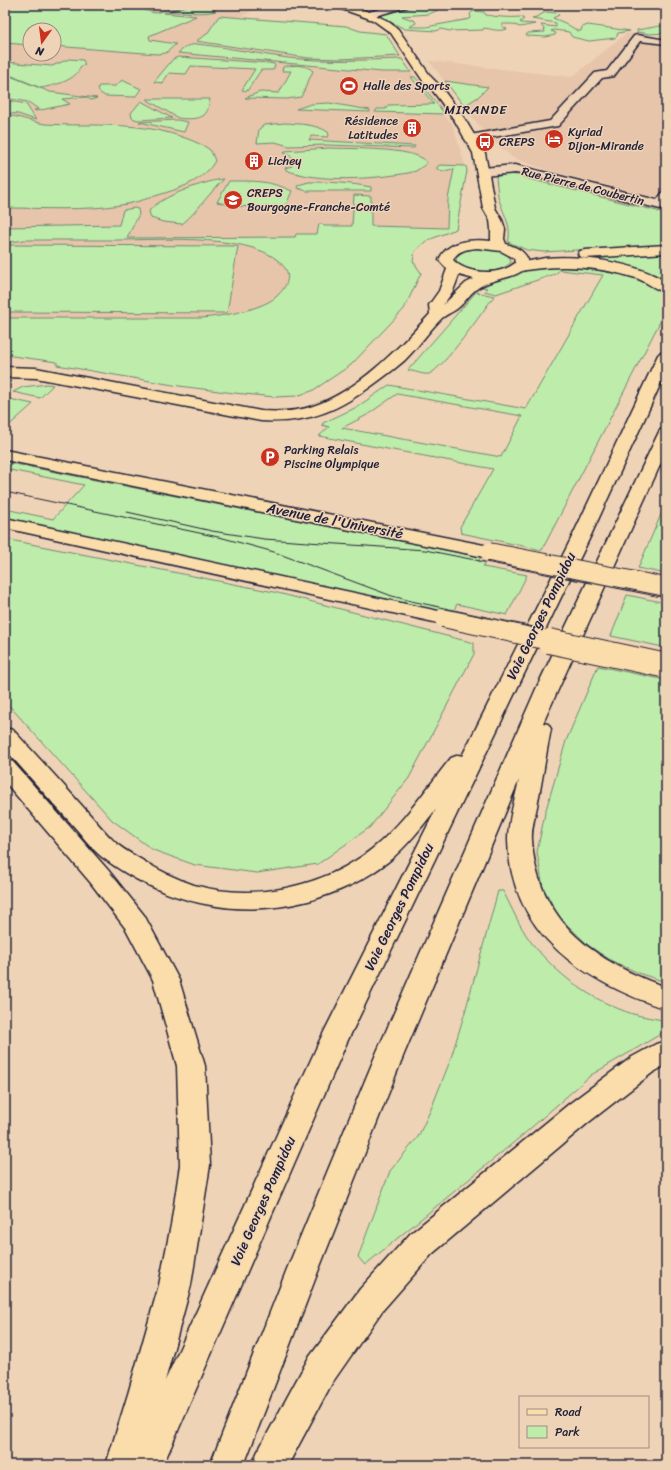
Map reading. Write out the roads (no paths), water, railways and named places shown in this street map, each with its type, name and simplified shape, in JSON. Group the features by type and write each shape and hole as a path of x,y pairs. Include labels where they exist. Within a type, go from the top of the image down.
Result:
{"main road":[{"path":"339,5 368,15 389,25 395,31 427,79 437,89 460,120 481,157 489,208 496,220 498,229 497,239 500,246"},
{"path":"467,246 474,241 484,229 489,208"},
{"path":"666,249 557,255 517,253 500,246 467,246 451,251 447,255 446,260 448,264 454,268 472,274 491,275 508,273 520,267 552,262 602,266 641,275 666,288"},
{"path":"517,253 522,260 520,267"},
{"path":"437,316 436,305 446,291 454,268"},
{"path":"8,379 49,378 68,380 261,416 280,417 302,414 330,405 355,391 399,357 437,316 453,305 471,286 491,275"},
{"name":"Voie Georges Pompidou","path":"145,1465 333,1042 582,535 666,355"},
{"path":"227,1465 303,1269 390,1054 547,689 666,434"},
{"name":"Avenue de l'Université","path":"5,455 666,587"},
{"path":"5,523 664,665"},
{"path":"547,689 520,839 522,866 528,889 536,906 551,927 566,944 584,959 625,983 646,992 666,998"},
{"path":"5,735 89,830 109,850 153,878 196,894 220,898 247,899 296,895 316,890 343,879 361,869 395,841 484,732"},
{"path":"5,767 99,876 135,922 166,980 191,1066 195,1165 186,1225 175,1285 145,1394 123,1465"},
{"path":"269,1465 320,1371 370,1300 422,1244 579,1113 642,1065 666,1052"}],"street":[{"path":"368,15 404,5"},
{"path":"470,138 554,124 599,75 610,74 637,38 664,42"},
{"name":"Rue Pierre de Coubertin","path":"483,172 515,169 523,170 663,201"}],"tram line":[{"path":"5,492 223,538 274,552 392,596 411,601 666,655"},
{"path":"127,512 212,531 264,539 425,550 666,598"}],"place":[{"name":"Halle des Sports","path":"349,86"},
{"name":"Résidence Latitudes","path":"412,128"},
{"name":"Kyriad Dijon-Mirande","path":"554,139"},
{"name":"CREPS","path":"485,142"},
{"name":"Lichey","path":"254,161"},
{"name":"CREPS Bourgogne-Franche-Comté","path":"233,200"},
{"name":"Parking Relais Piscine Olympique","path":"270,457"}],"district":[{"name":"MIRANDE","path":"476,109"}]}
